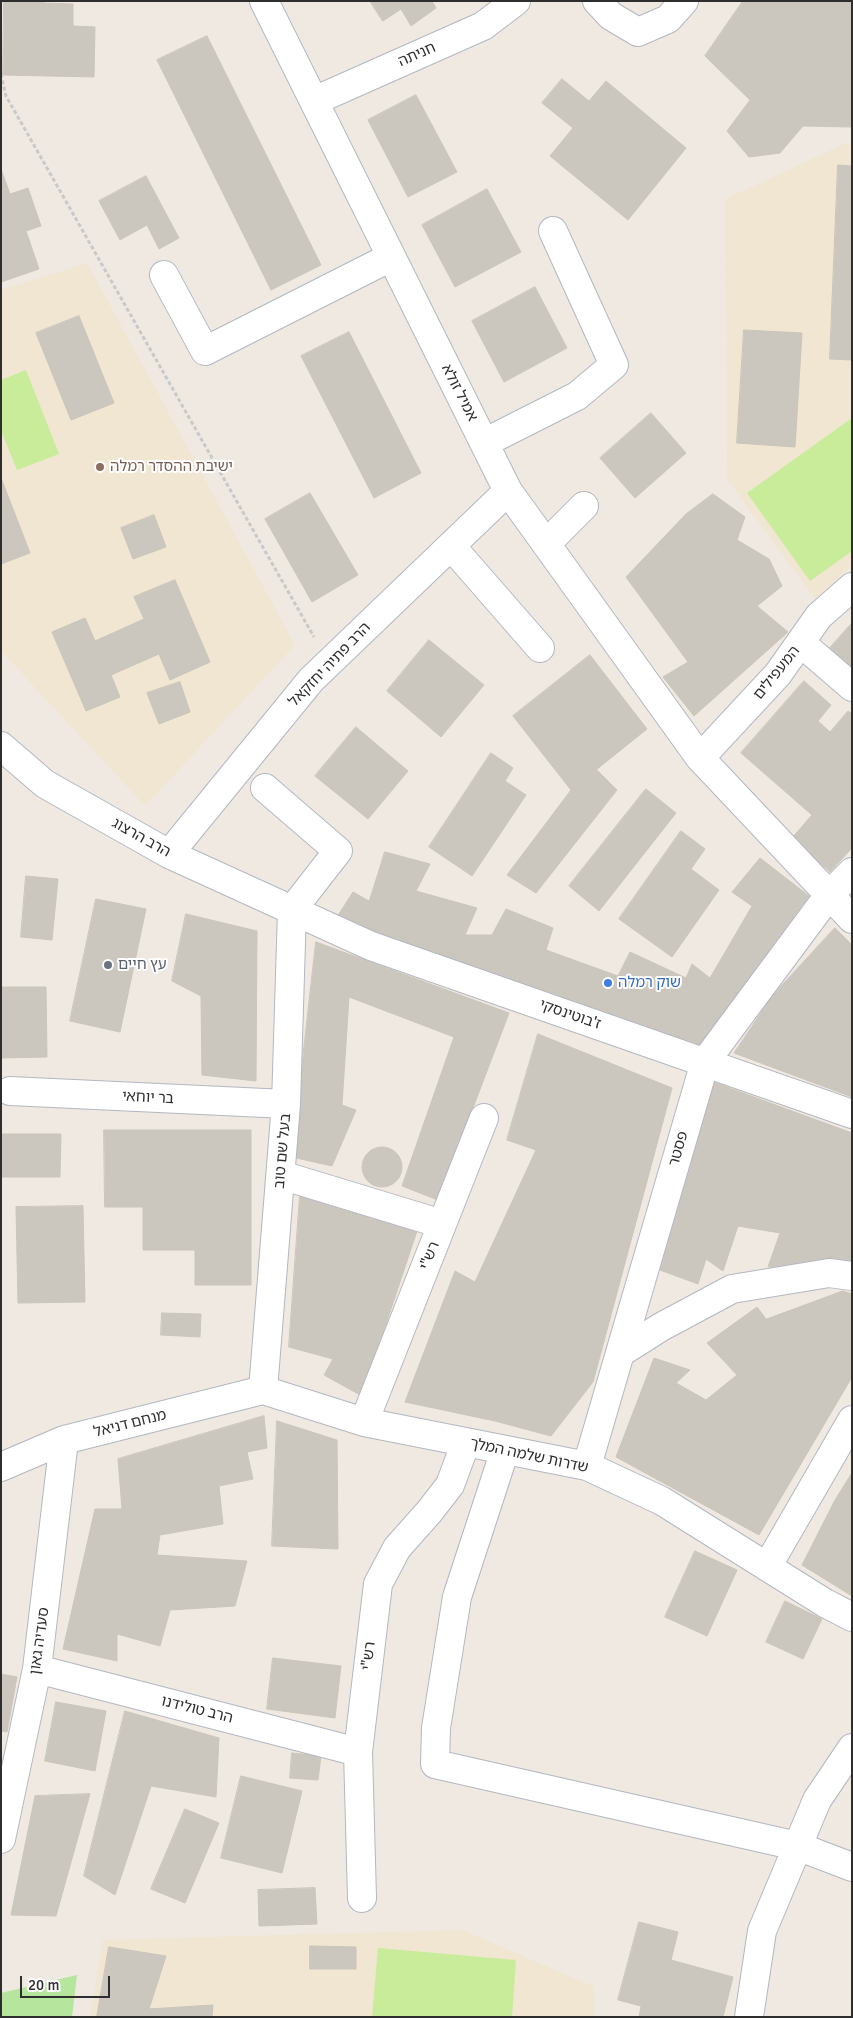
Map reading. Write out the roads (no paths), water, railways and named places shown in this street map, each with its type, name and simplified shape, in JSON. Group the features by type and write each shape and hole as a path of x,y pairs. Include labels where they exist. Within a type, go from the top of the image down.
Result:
{"street":[{"name":"אמיל זולא","path":"264,1 508,491 700,758 852,919"},
{"name":"חניתה","path":"314,101 483,26 516,1"},
{"path":"597,1 611,16 638,32 668,19 684,1"},
{"path":"484,443 577,396 614,365 554,231"},
{"path":"164,275 205,351 391,257"},
{"name":"הרב פתיה יחזקאל","path":"169,854 311,680 508,491"},
{"path":"546,544 584,506"},
{"path":"451,546 540,648"},
{"name":"המעפילים","path":"700,758 778,674 820,616 852,587"},
{"path":"801,643 852,687"},
{"name":"הרב הרצוג","path":"1,746 45,784 169,854 292,910"},
{"path":"264,788 338,851 292,910"},
{"name":"פסטר","path":"587,1466 704,1062 829,895 852,872"},
{"name":"ז'בוטינסקי","path":"292,910 371,946 852,1114"},
{"name":"בעל שם טוב","path":"263,1390 286,1104 292,910"},
{"name":"בר יוחאי","path":"10,1092 286,1104"},
{"name":"רש\"י","path":"364,1422 484,1118"},
{"path":"281,1175 442,1224"},
{"path":"620,1353 661,1326 732,1289 829,1273 852,1276"},
{"name":"שדרות שלמה המלך","path":"263,1390 364,1422 587,1466 662,1501 824,1603 852,1617"},
{"name":"מנחם דניאל","path":"1,1467 64,1440 263,1390"},
{"path":"767,1567 852,1420"},
{"name":"סעדיה גאון","path":"1,1839 37,1669 64,1440"},
{"name":"רש\"י","path":"362,1898 358,1752 378,1584 397,1548 450,1485 466,1442"},
{"path":"505,1450 457,1597 436,1728 436,1764 798,1846 852,1867"},
{"name":"הרב טולידנו","path":"37,1669 358,1752"},
{"path":"749,2017 762,1930 817,1800 852,1748"}],"place":[{"name":"ישיבת ההסדר רמלה","path":"100,467"},
{"name":"עץ חיים","path":"108,965"},
{"name":"שוק רמלה","path":"608,983"}]}
